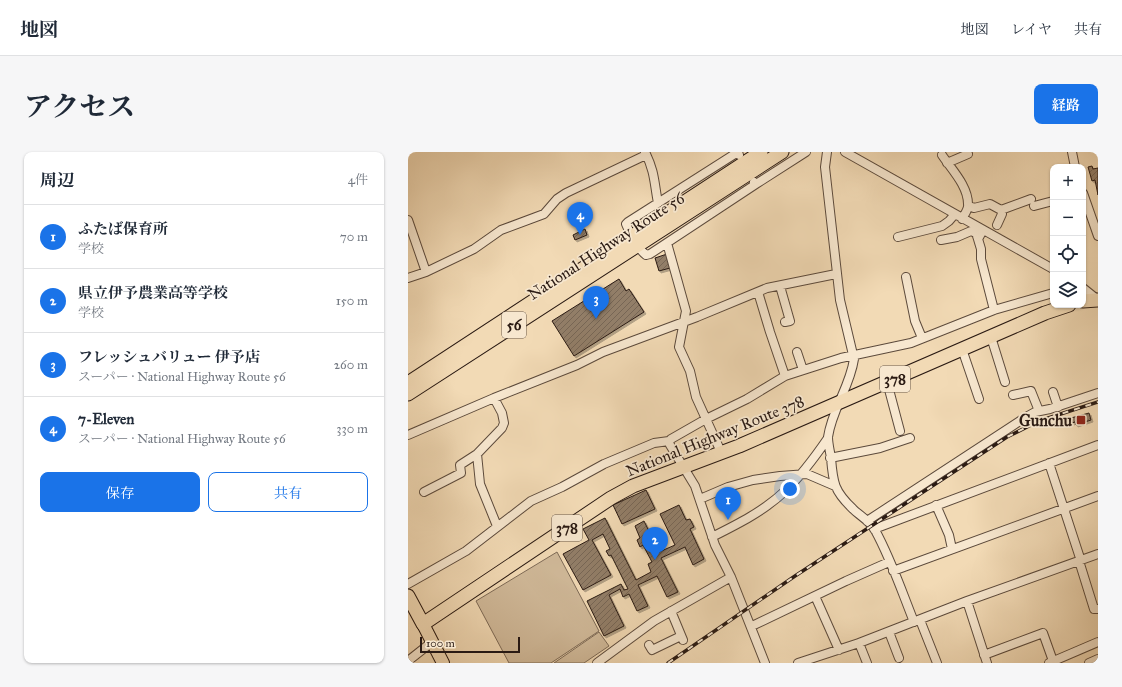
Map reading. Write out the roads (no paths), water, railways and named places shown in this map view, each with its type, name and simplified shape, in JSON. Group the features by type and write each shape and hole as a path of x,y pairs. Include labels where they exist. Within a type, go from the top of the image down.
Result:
{"highway":[{"name":"National Highway Route 56","path":"408,394 635,241 761,152"},
{"name":"National Highway Route 56","path":"408,383 635,241 782,152"},
{"path":"1086,301 1098,300"},
{"name":"National Highway Route 378","path":"423,624 623,491 633,486 739,446 1045,313 1060,308"},
{"path":"410,604 423,624"}],"main road":[{"path":"423,624 443,663"}],"street":[{"path":"738,153 626,224 635,241 646,255 667,243 755,183 806,152"},
{"path":"827,152 825,167 836,274 841,308 853,356 852,368 843,396 834,414 828,438 835,486 853,509 874,529 937,663"},
{"path":"845,152 958,217 1050,267"},
{"path":"1072,152 1074,164"},
{"path":"408,278 426,272 474,249 502,230 544,214 557,199 566,193 646,154 655,178 658,203"},
{"path":"947,163 968,154"},
{"path":"942,155 963,187 969,206"},
{"path":"1086,200 1098,233"},
{"path":"969,206 974,208 990,204 1001,210 1032,201 1050,201"},
{"path":"898,237 942,226 958,217 969,206"},
{"path":"997,225 1002,214 1001,210"},
{"path":"408,220 426,272"},
{"path":"978,239 983,230"},
{"path":"941,240 971,231 976,233 981,249 981,259 994,310"},
{"path":"667,243 686,311 679,347 690,371 696,397 721,452"},
{"path":"408,435 494,398 577,365 603,352 698,317 767,288 836,274"},
{"path":"906,278 915,321 922,338"},
{"path":"780,286 790,321 785,322"},
{"path":"1086,290 1098,300"},
{"path":"758,292 770,332 786,376"},
{"path":"408,584 466,551 497,526 531,502 604,464 654,442 669,441 706,419 739,403 786,376 853,356 903,345 994,310 1050,294"},
{"path":"991,337 1005,382"},
{"path":"962,349 978,399"},
{"path":"797,352 803,370"},
{"path":"887,382 900,431"},
{"path":"1013,395 1031,391 1039,411"},
{"path":"1053,392 1058,406"},
{"path":"867,521 1026,417 1039,411 1098,393"},
{"path":"424,492 461,473 460,465 477,454 502,428 504,423 502,413 494,398"},
{"path":"712,537 748,518 784,492 801,474 828,438"},
{"path":"830,458 880,448 910,438"},
{"path":"669,441 672,449 696,486 719,555 731,577 752,626 765,663"},
{"path":"874,529 1098,445"},
{"path":"477,454 480,484 497,526"},
{"path":"1049,463 1080,558 1094,609 1098,609"},
{"path":"700,499 728,487 753,480 801,474 807,474 835,486"},
{"path":"893,571 1098,496"},
{"path":"936,506 949,535 952,549"},
{"path":"798,663 859,643 967,601 1098,554"},
{"path":"752,626 889,562"},
{"path":"597,663 654,621 731,577"},
{"path":"815,596 839,650"},
{"path":"967,601 984,661 1043,633 1050,662 1098,642"},
{"path":"649,644 652,650 682,638 671,611"},
{"path":"889,632 899,658"},
{"path":"408,661 432,642"},
{"path":"859,643 867,663"},
{"path":"1089,663 1098,659"}],"railway":[{"path":"668,663 795,576 1007,437 1039,421 1098,402"}],"place":[{"name":"7-Eleven","path":"580,235"},
{"name":"フレッシュバリュー 伊予店","path":"596,319"},
{"name":"Gunchu","path":"1081,420"},
{"name":"ふたば保育所","path":"728,520"},
{"name":"県立伊予農業高等学校","path":"655,560"}]}
